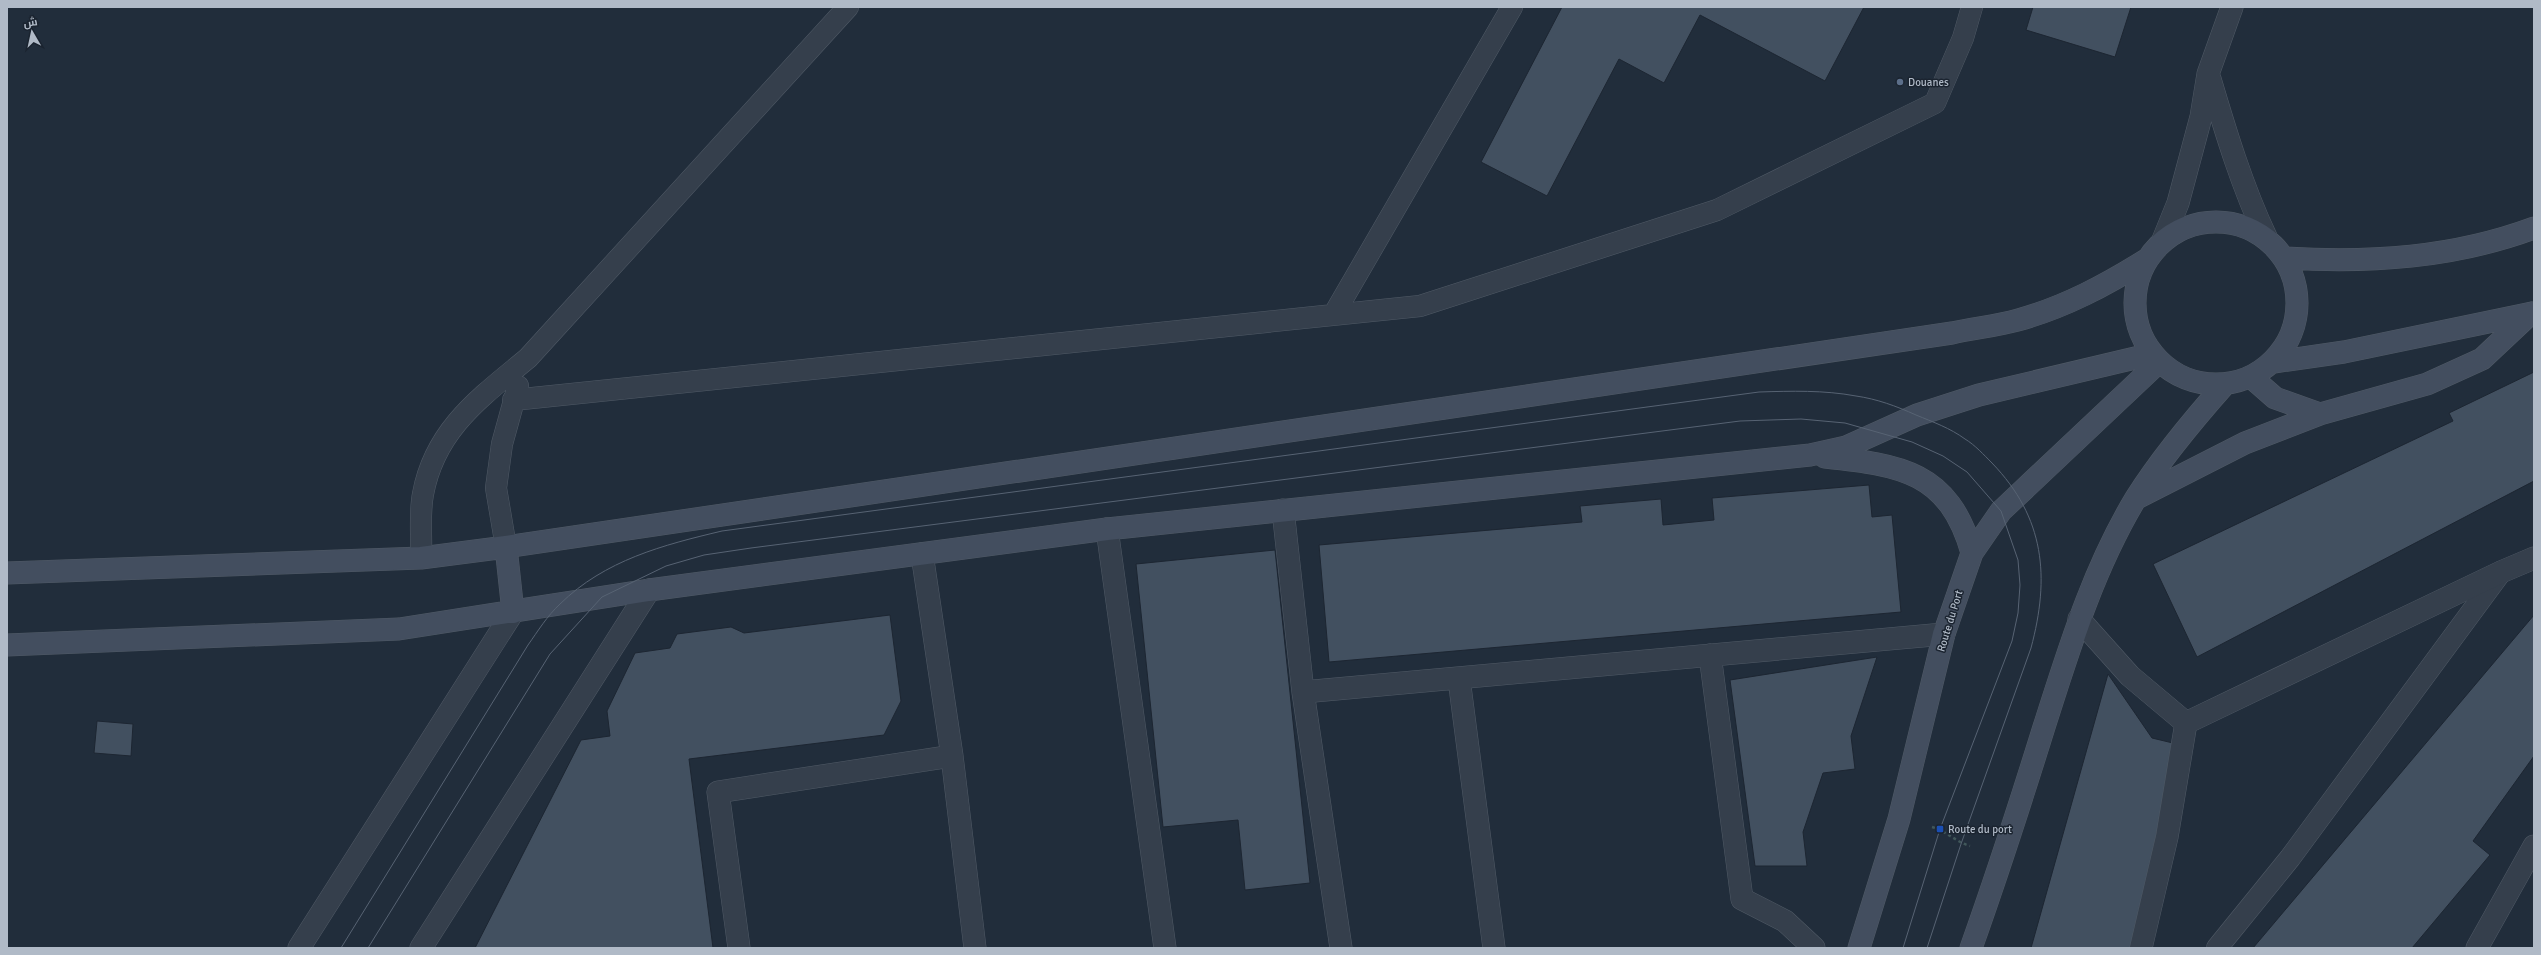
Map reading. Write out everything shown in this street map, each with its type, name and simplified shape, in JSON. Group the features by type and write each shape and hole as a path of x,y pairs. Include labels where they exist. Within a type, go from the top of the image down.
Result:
{"main road":[{"path":"2214,220 2242,225 2266,237 2285,258 2296,284 2298,311 2290,338 2274,362 2251,377 2225,384 2201,384 2178,376 2156,358 2140,333 2134,308 2136,283 2146,260 2163,240 2187,226 2214,220"},
{"path":"2285,258 2344,261 2404,258 2462,249 2534,228"},
{"path":"7,573 421,558 506,547 1952,333 2018,320 2064,304 2102,287 2146,260"},
{"path":"2274,362 2344,352 2532,312"},
{"path":"2136,499 2245,443 2320,414 2427,384 2482,359 2532,312"},
{"path":"7,645 399,629 649,590 1107,529 1810,455 1846,447 1917,415 1979,395 2156,358"},
{"name":"Route du Port","path":"1859,948 1899,819 1944,634 1972,554 2001,511 2156,358"},
{"path":"2251,377 2275,398 2320,414"},
{"path":"1971,948 2003,856 2079,619 2105,558 2136,499 2184,431 2225,384"},
{"path":"1810,455 1877,462 1904,470 1926,480 1957,514 1972,554"},
{"path":"506,547 513,612"}],"street":[{"path":"2163,240 2178,203 2190,161 2208,74 2232,7"},
{"path":"2208,74 2235,163 2250,203 2266,237"},
{"path":"1283,510 1303,692 1341,948"},
{"path":"1107,529 1165,948"},
{"path":"922,554 952,756 975,948"},
{"path":"2186,723 2501,572 2534,558"},
{"path":"421,948 649,590"},
{"path":"299,948 513,612"},
{"path":"2079,619 2130,676 2186,723"},
{"path":"1303,692 1944,634"},
{"path":"1710,655 1742,899 1785,921 1814,948"},
{"path":"1459,679 1494,948"},
{"path":"2141,948 2167,837 2186,723"},
{"path":"739,948 718,792 952,756"},
{"path":"2477,948 2534,846"}],"lane":[{"path":"421,558 423,494 434,460 446,434 472,405 528,358 848,7"},
{"path":"1334,314 1512,7"},
{"path":"514,400 1420,306 1717,210 1936,103 1963,38 1972,7"},
{"path":"506,547 496,488 502,444 514,400 528,358"},
{"path":"2217,948 2290,858 2501,572"}],"building":[{"path":"1562,7 1864,7 1825,81 1700,15 1664,83 1619,59 1547,196 1481,162"},
{"path":"2033,7 2131,7 2115,57 2026,30"},
{"path":"2534,372 2534,481 2197,657 2153,564 2453,421 2449,413"},
{"path":"1869,485 1872,517 1892,515 1901,612 1329,662 1319,545 1582,522 1580,506 1661,499 1663,525 1714,520 1712,498"},
{"path":"1275,550 1310,883 1245,890 1238,820 1163,827 1136,564"},
{"path":"890,615 901,701 884,735 689,759 713,948 475,948 581,740 610,736 607,711 635,653 670,648 677,634 731,627 744,633"},
{"path":"2534,615 2534,756 2473,841 2490,855 2412,948 2253,948"},
{"path":"1877,657 1851,736 1855,769 1823,773 1803,832 1807,866 1755,866 1730,680"},
{"path":"2108,674 2152,738 2177,744 2133,948 2031,948"},
{"path":"97,721 133,724 131,756 94,753"}],"tram line":[{"path":"341,948 528,645 543,624 555,609 577,589 615,565 636,556 678,542 722,531 1759,392 1795,391 1844,394 1864,397 1901,409 1947,428 1972,444 1992,463 2010,484 2023,505 2033,527 2041,573 2037,622 2031,648 1961,844 1927,948"},
{"path":"368,948 550,654 602,597 666,566 704,555 751,548 1740,421 1801,419 1845,423 1912,442 1943,456 1967,472 2001,511 2018,560 2020,585 2018,613 2012,641 1940,829 1903,948"}],"place":[{"name":"Douanes","path":"1900,82"},
{"name":"Route du port","path":"1940,829"}]}
